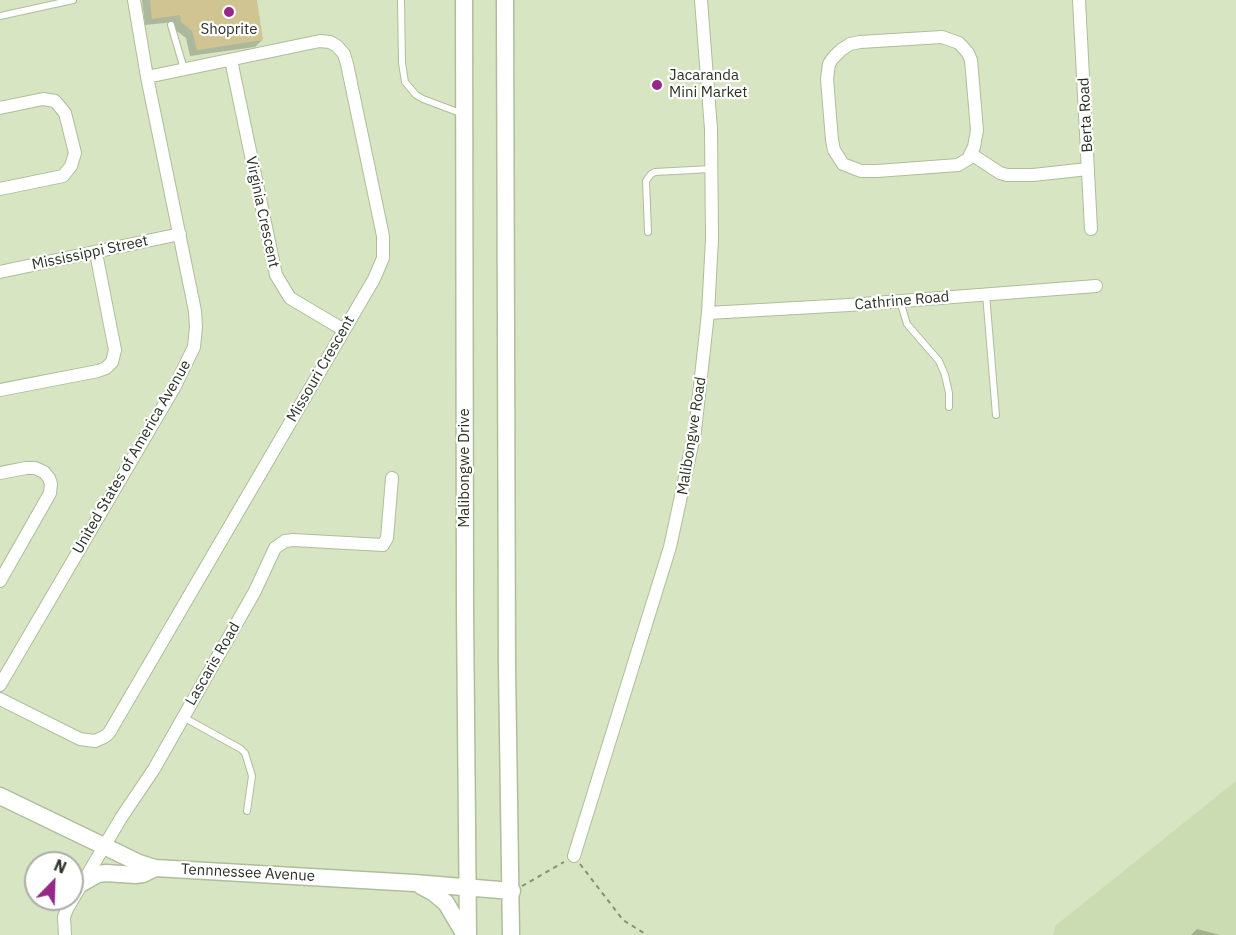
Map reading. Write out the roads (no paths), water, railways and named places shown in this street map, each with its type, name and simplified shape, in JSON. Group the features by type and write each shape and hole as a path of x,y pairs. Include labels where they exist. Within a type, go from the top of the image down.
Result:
{"main road":[{"name":"Malibongwe Drive","path":"464,0 466,935"},
{"path":"505,0 507,667 512,935"},
{"name":"Tennnessee Avenue","path":"0,796 139,863 155,868 466,886 512,891"},
{"path":"84,882 98,874 135,875 155,868"},
{"path":"414,883 434,893 446,903 466,935"}],"street":[{"name":"United States of America Avenue","path":"0,685 174,388 190,357 195,337 195,310 147,77 134,0"},
{"name":"Malibongwe Road","path":"574,856 670,547 695,431 708,313 712,239 709,87 701,0"},
{"name":"Berta Road","path":"1079,0 1091,229"},
{"path":"942,37 959,43 968,53 974,77 977,130 971,154 958,165 861,171 843,164 834,150 832,140 827,79 832,58 850,44 861,42 942,37"},
{"name":"Missouri Crescent","path":"0,699 80,739 95,741 109,733 382,263 384,248 381,225 344,54 337,45 320,41 147,77"},
{"name":"Virginia Crescent","path":"231,60 276,275 290,298 344,330"},
{"path":"0,108 43,99 55,101 66,113 75,153 71,166 63,176 0,189"},
{"path":"971,154 1007,175 1033,175 1088,169"},
{"name":"Mississippi Street","path":"0,272 180,234"},
{"path":"0,390 98,371 106,368 112,362 115,351 96,253"},
{"name":"Cathrine Road","path":"708,313 1096,286"},
{"path":"0,473 35,468 44,472 49,478 51,489 42,509 0,581"},
{"name":"Lascaris Road","path":"84,880 148,779 255,591 275,548 285,541 293,540 383,545 387,538 392,477"},
{"name":"Lascaris Road","path":"65,935 64,917 67,911"}],"lane":[{"path":"0,16 73,0"},
{"path":"401,0 402,63 405,82 423,99 465,114"},
{"path":"171,25 184,69"},
{"path":"648,232 646,181 651,174 712,169"},
{"path":"986,293 996,415"},
{"path":"900,301 907,324 939,361 949,393 949,407"},
{"path":"183,717 241,749 244,753 252,776 247,811"}],"place":[{"name":"Shoprite","path":"229,12"},
{"name":"Jacaranda Mini Market","path":"657,85"}]}
